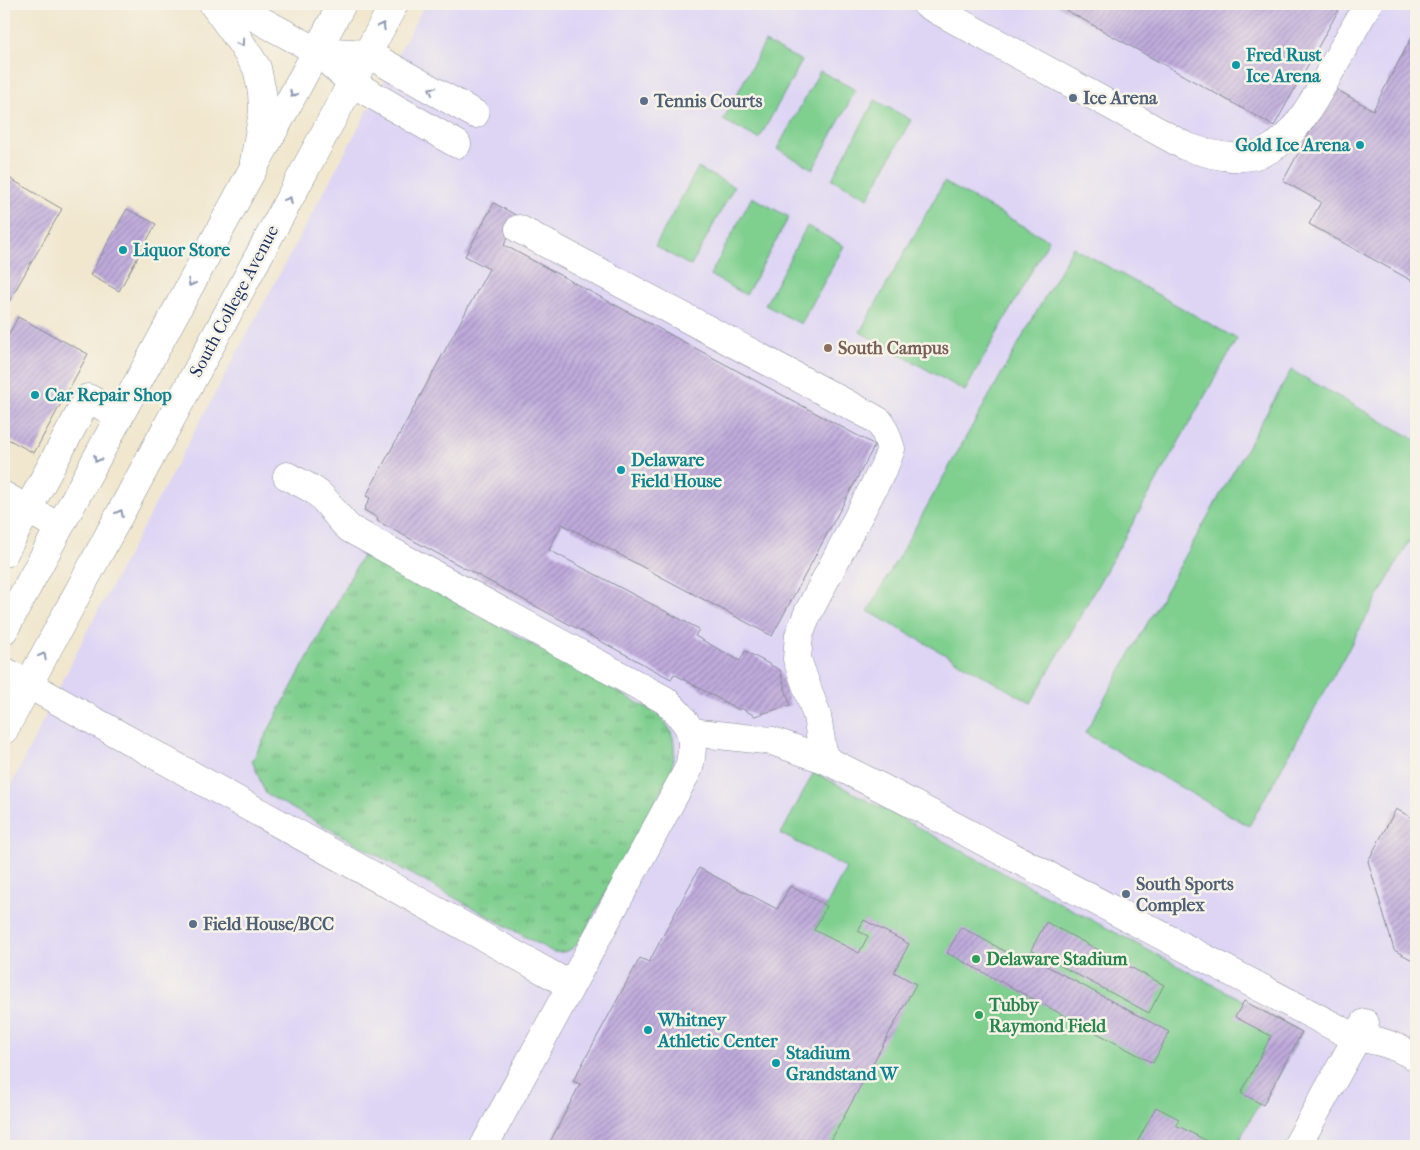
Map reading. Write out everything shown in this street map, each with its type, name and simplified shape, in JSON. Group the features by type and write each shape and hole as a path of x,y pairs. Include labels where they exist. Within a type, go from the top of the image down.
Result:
{"street":[{"path":"213,4 257,68 262,92 263,112 252,170"},
{"path":"230,4 317,51 352,83 457,144"},
{"path":"4,630 342,4"},
{"name":"South College Avenue","path":"4,730 394,4"},
{"path":"926,4 1185,146 1207,154 1230,158 1253,156 1268,151 1289,135 1308,110 1368,4"},
{"path":"317,51 368,54 475,114"},
{"path":"519,229 880,422 891,449 885,465 808,613 799,635 797,659 817,716 824,759"},
{"path":"4,553 88,398 120,416"},
{"path":"50,469 81,486"},
{"path":"288,476 320,494 340,520 356,532 665,700 683,718 691,732 693,750 689,768 484,1146"},
{"path":"4,496 59,527"},
{"path":"4,671 570,986"},
{"path":"691,732 772,741 824,759 1361,1030 1369,1039 1384,1042 1416,1057"},
{"path":"1297,1146 1361,1030"}],"shaded area":[{"name":"South Campus","path":"425,4 1416,4 1416,1146 4,1146 4,800 88,629"}],"green space":[{"path":"765,42 802,61 759,139 723,120"},
{"path":"820,71 856,90 813,169 777,149"},
{"path":"875,100 911,120 868,198 832,179"},
{"path":"698,168 734,187 691,266 655,246"},
{"path":"944,182 1049,240 965,391 860,332"},
{"path":"752,197 789,217 746,295 710,275"},
{"path":"807,226 844,246 801,324 765,305"},
{"path":"1073,247 1237,339 1031,703 868,611"},
{"path":"1291,370 1416,440 1416,529 1249,826 1085,733"},
{"path":"364,552 651,710 666,723 670,730 673,737 674,754 670,774 579,942 573,948 564,952 553,952 266,794 252,761"},
{"name":"Delaware Stadium","path":"814,772 1302,1032 1263,1105 1259,1104 1236,1146 636,1146 637,1142 814,930 846,868 781,834"}],"building":[{"name":"Fred Rust Ice Arena","path":"1055,4 1342,4 1274,126"},
{"name":"Gold Ice Arena","path":"1416,29 1416,283 1309,224 1321,202 1283,181 1334,88 1373,110"},
{"path":"4,175 62,209 4,310"},
{"name":"Delaware Field House","path":"494,203 519,217 504,245 875,445 772,636 562,524 549,550 699,629 695,636 740,661 745,651 780,670 790,705 755,716 741,708 739,710 674,674 671,679 377,521 378,518 364,510 370,498 366,496 489,269 465,256"},
{"name":"Liquor Store","path":"127,209 156,224 119,291 90,275"},
{"name":"Car Repair Shop","path":"18,317 88,354 34,453 4,437 4,343"},
{"path":"1396,809 1416,820 1416,859 1412,866 1416,879 1416,962 1394,950 1368,861"},
{"path":"699,868 777,909 790,886 827,906 814,930 859,953 868,936 858,931 864,920 909,944 894,972 916,984 828,1146 548,1146 580,1084 573,1081 640,958 649,962"},
{"path":"1046,922 1164,985 1149,1013 1031,950"},
{"path":"961,927 1028,964 1032,958 1169,1032 1153,1063 947,953"},
{"path":"1244,1001 1302,1032 1263,1105 1241,1093 1271,1036 1235,1017"},
{"path":"1156,1107 1179,1119 1176,1125 1217,1146 1135,1146"}],"place":[{"name":"Fred Rust Ice Arena","path":"1236,65"},
{"name":"Ice Arena","path":"1073,98"},
{"name":"Tennis Courts","path":"644,101"},
{"name":"Gold Ice Arena","path":"1360,145"},
{"name":"Liquor Store","path":"123,250"},
{"name":"South Campus","path":"828,348"},
{"name":"Car Repair Shop","path":"35,395"},
{"name":"Delaware Field House","path":"621,470"},
{"name":"South Sports Complex","path":"1126,894"},
{"name":"Field House/BCC","path":"193,924"},
{"name":"Delaware Stadium","path":"976,959"},
{"name":"Tubby Raymond Field","path":"979,1015"},
{"name":"Whitney Athletic Center","path":"648,1030"},
{"name":"Stadium Grandstand W","path":"776,1063"}]}
